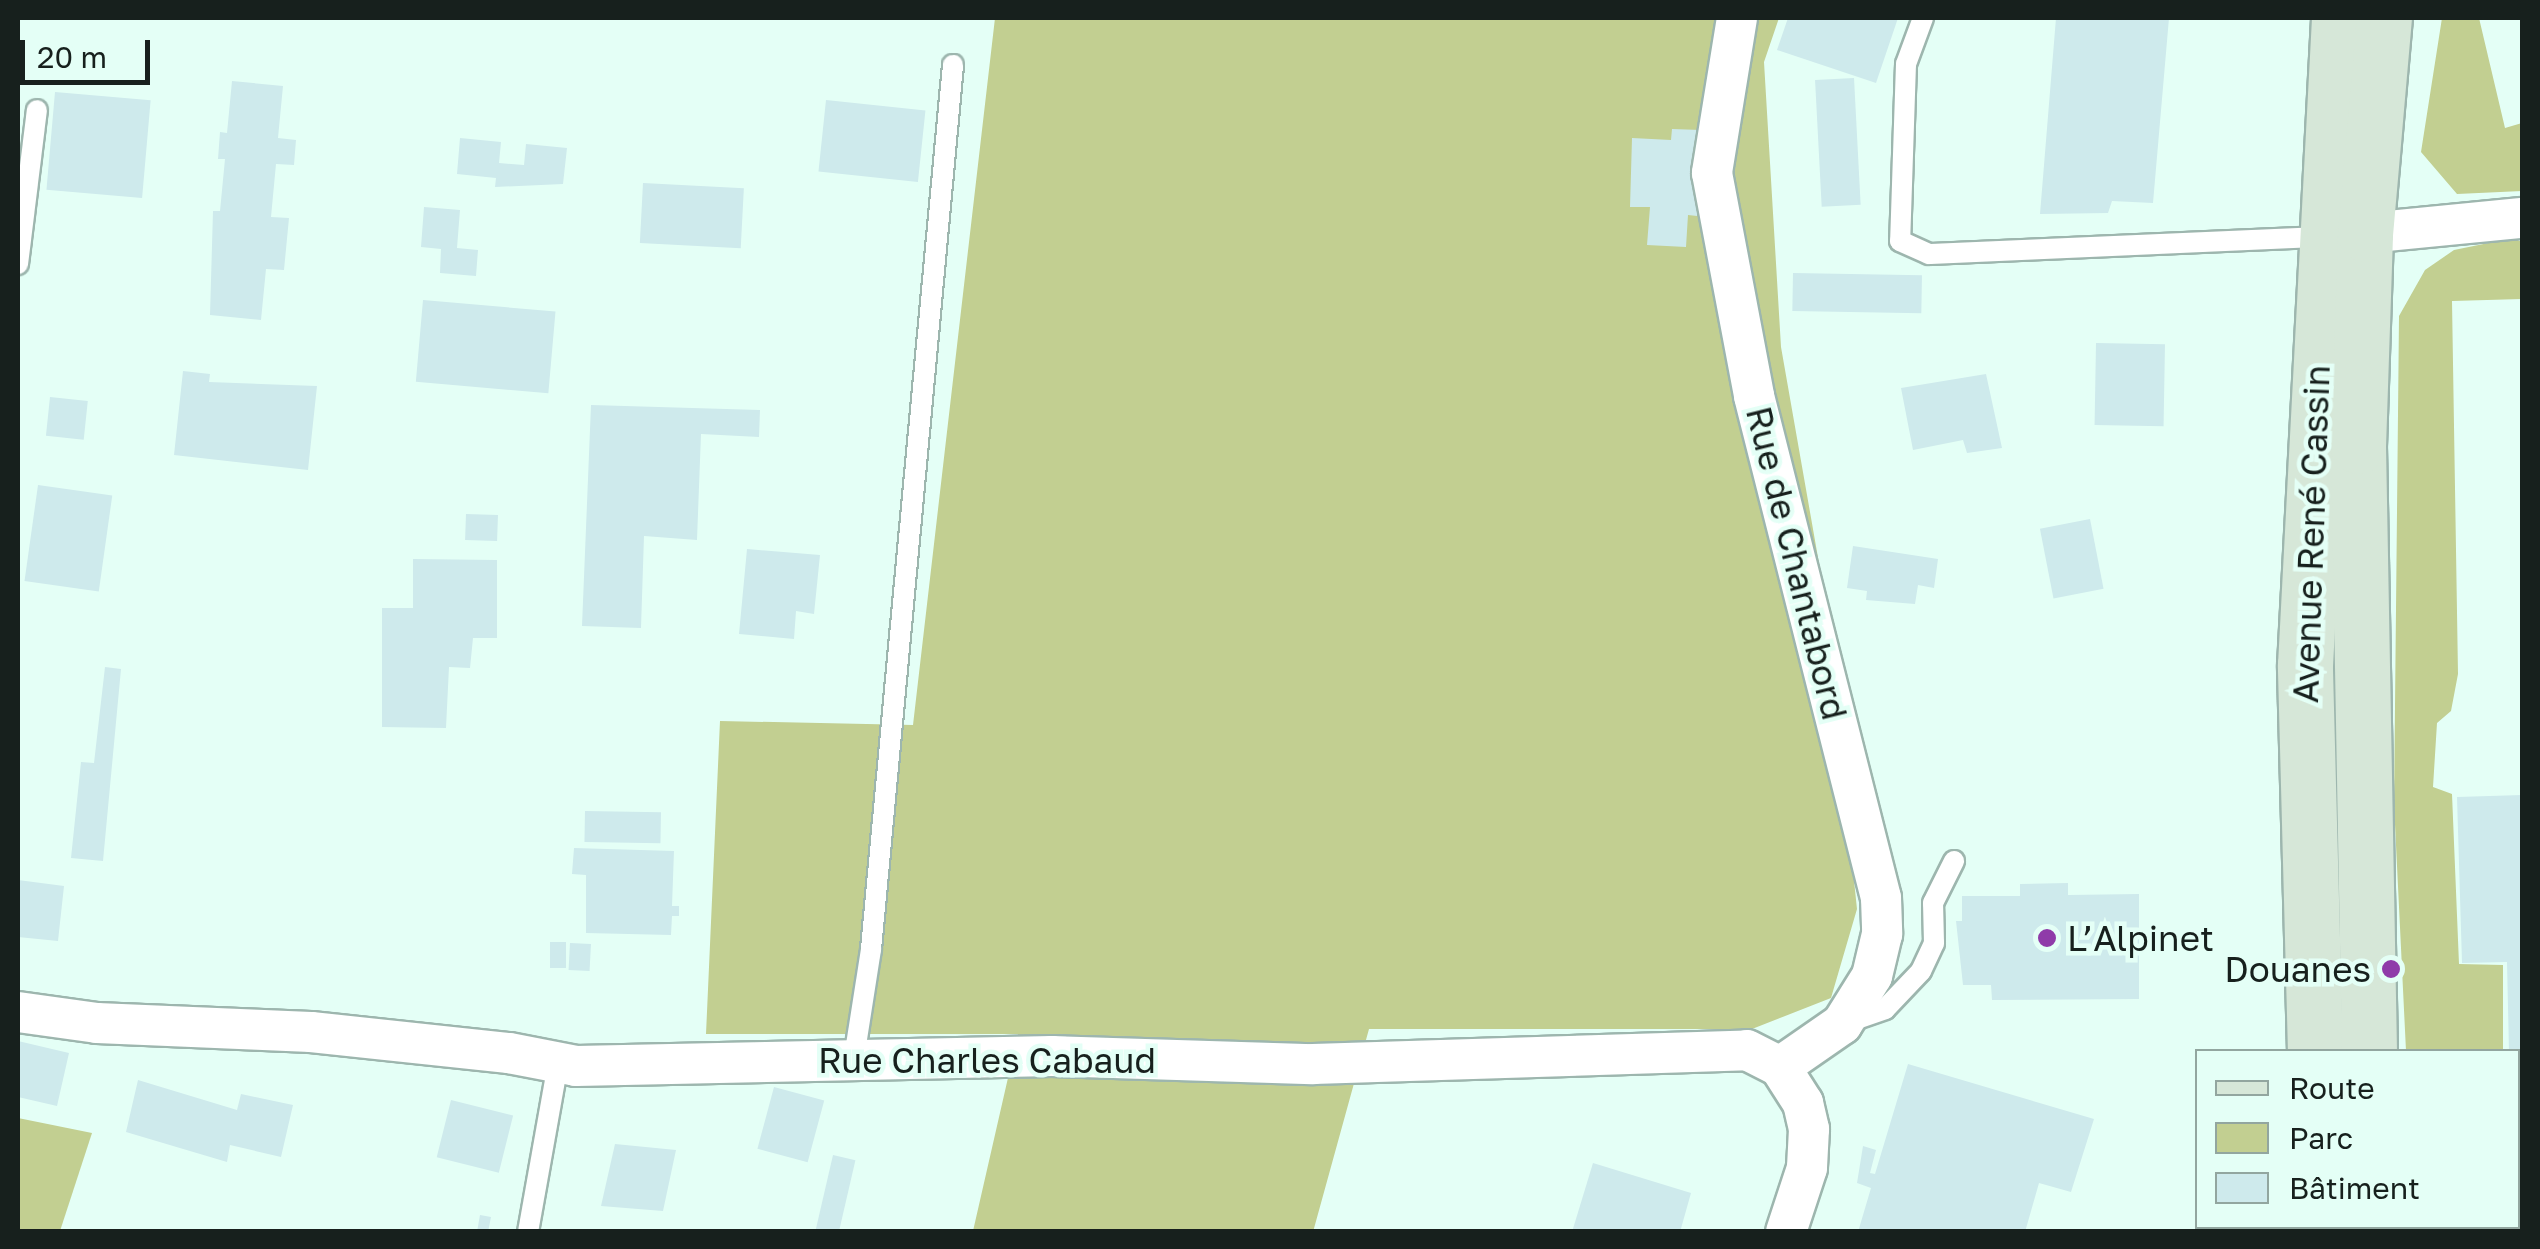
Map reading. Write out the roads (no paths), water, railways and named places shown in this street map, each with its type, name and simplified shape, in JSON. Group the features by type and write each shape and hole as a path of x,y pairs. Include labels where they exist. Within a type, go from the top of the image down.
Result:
{"main road":[{"name":"Avenue René Cassin","path":"2339,18 2344,236 2358,446 2368,1049"},
{"name":"Avenue René Cassin","path":"2314,1049 2305,665 2344,236 2381,87 2384,18"}],"street":[{"name":"Rue de Chantabord","path":"1737,18 1712,173 1754,396 1881,898 1882,934 1872,976 1842,1024 1780,1067"},
{"name":"Avenue René Cassin","path":"2381,87 2407,18"},
{"path":"2344,236 2520,220"},
{"name":"Rue Charles Cabaud","path":"18,1012 98,1023 311,1032 558,1063 854,1058 1313,1064 1747,1050 1780,1067"},
{"path":"1780,1067 1803,1103 1809,1129 1806,1168 1786,1232"}],"lane":[{"path":"1922,18 1906,64 1900,241 1929,254 2344,236"},
{"path":"854,1058 871,949 953,65"},
{"path":"18,264 37,110"},
{"path":"1842,1024 1885,1008 1907,992 1934,943 1933,903 1954,862"},
{"path":"528,1232 558,1063"}],"place":[{"name":"L’Alpinet","path":"2047,938"},
{"name":"Douanes","path":"2391,969"}]}
